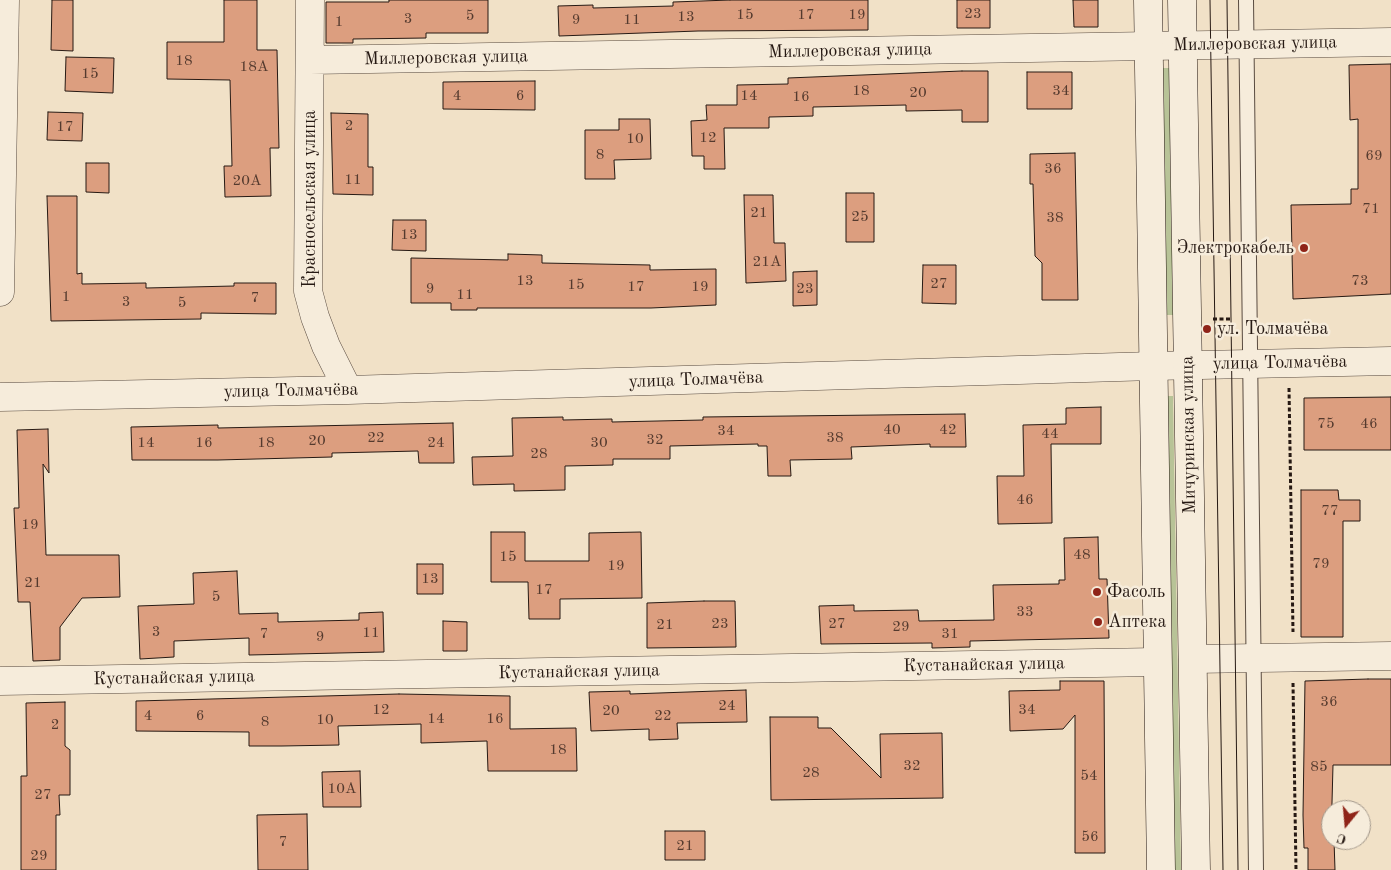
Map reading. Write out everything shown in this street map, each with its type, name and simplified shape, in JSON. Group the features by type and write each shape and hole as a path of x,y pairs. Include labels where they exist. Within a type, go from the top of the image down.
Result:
{"street":[{"path":"0,292 5,0"},
{"name":"Красносельская улица","path":"310,0 308,290 326,346 348,390"},
{"name":"Мичуринская улица","path":"1148,0 1160,870"},
{"name":"Мичуринская улица","path":"1182,0 1196,870"},
{"name":"Миллеровская улица","path":"310,60 1391,42"},
{"name":"улица Толмачёва","path":"0,397 348,390 1188,365 1391,361"},
{"path":"1192,659 1391,656"},
{"name":"Кустанайская улица","path":"0,681 1157,662"}],"lane":[{"path":"1246,0 1248,364 1256,870"}],"path":[{"path":"1292,658 1296,870"}],"green space":[{"path":"1162,68 1169,68 1173,315 1166,315"},
{"path":"1167,396 1173,396 1181,870 1174,870"}],"building":[{"path":"52,0 73,0 73,51 51,50"},
{"path":"224,0 257,0 257,50 277,50 279,148 270,148 271,196 225,197 224,166 232,166 230,80 167,79 167,42 224,42"},
{"path":"389,0 488,0 488,33 426,33 426,38 353,39 353,43 326,43 326,2 389,2"},
{"path":"868,0 868,30 698,31 559,36 558,6 593,5 593,8 673,6 673,2"},
{"path":"957,0 990,0 990,28 957,28"},
{"path":"1073,0 1098,0 1098,27 1074,27"},
{"path":"66,57 114,58 113,93 65,91"},
{"path":"1391,64 1391,294 1293,299 1291,205 1351,204 1351,189 1358,189 1358,119 1350,120 1349,65"},
{"path":"988,71 988,122 962,122 962,110 906,111 906,105 813,107 813,116 769,117 769,128 724,128 725,169 704,169 704,156 692,156 691,121 707,120 706,105 737,105 737,85 788,84 788,78"},
{"path":"1027,72 1072,72 1072,109 1027,109"},
{"path":"535,81 535,110 443,109 443,82"},
{"path":"48,112 83,113 82,141 47,140"},
{"path":"331,113 368,114 368,167 373,167 373,195 333,194"},
{"path":"619,119 650,119 651,159 614,160 615,179 585,179 585,130 619,130"},
{"path":"1075,153 1078,300 1042,300 1042,263 1035,256 1033,184 1030,184 1030,154"},
{"path":"86,163 109,163 109,193 86,192"},
{"path":"846,193 874,193 874,242 846,242"},
{"path":"744,195 773,195 774,243 785,243 786,281 746,283"},
{"path":"47,196 77,196 77,274 82,273 82,284 146,283 146,288 234,286 234,283 276,283 276,314 201,313 201,319 51,321"},
{"path":"393,220 426,220 426,251 392,250"},
{"path":"508,254 542,255 542,263 650,265 650,270 716,269 716,305 651,308 477,308 477,310 451,310 451,303 411,303 411,258 508,260"},
{"path":"923,265 956,265 956,304 922,303"},
{"path":"817,271 817,305 793,306 793,272"},
{"path":"1391,397 1391,450 1304,450 1304,398"},
{"path":"1101,407 1101,444 1051,444 1052,523 998,524 997,476 1024,476 1023,425 1066,424 1066,408"},
{"path":"965,414 966,447 930,447 930,444 851,447 852,459 790,460 791,476 768,476 767,446 758,446 758,444 670,446 670,459 613,459 613,465 565,466 565,490 514,491 514,484 473,485 472,457 513,456 512,418 563,417 563,420 612,419 612,422 703,420 703,417"},
{"path":"453,423 454,463 419,463 418,451 332,453 332,457 132,460 131,427 218,425 218,428"},
{"path":"48,429 49,473 43,464 46,555 119,555 120,597 82,598 60,627 60,660 33,661 30,602 18,602 14,508 19,508 17,430"},
{"path":"1301,490 1338,490 1339,500 1360,500 1360,521 1343,521 1343,637 1301,637"},
{"path":"491,532 525,532 525,561 589,561 589,533 641,532 642,598 560,599 560,619 529,619 528,582 491,582"},
{"path":"1098,537 1099,579 1107,579 1109,638 970,641 970,647 932,648 932,643 821,644 819,606 854,605 854,611 918,610 919,621 994,620 993,585 1059,584 1059,580 1065,580 1064,538"},
{"path":"417,564 443,564 443,594 417,594"},
{"path":"237,571 239,614 278,613 278,622 359,620 359,613 383,612 384,652 249,655 249,638 174,641 174,657 140,659 138,606 194,604 193,573"},
{"path":"735,601 736,647 647,648 647,603"},
{"path":"443,621 467,622 467,651 443,651"},
{"path":"1391,679 1391,765 1333,765 1332,800 1321,800 1321,850 1334,850 1335,870 1308,870 1308,848 1304,848 1305,681"},
{"path":"1060,681 1104,681 1105,853 1075,853 1075,715 1063,729 1010,731 1009,691 1060,690"},
{"path":"746,690 747,722 677,723 678,739 649,740 649,729 591,731 589,692 630,691 630,694"},
{"path":"399,694 510,696 510,729 576,728 577,771 488,771 487,741 421,743 421,724 338,726 339,745 249,746 249,732 136,731 136,701"},
{"path":"65,702 65,746 70,750 70,795 59,795 60,815 56,815 56,870 21,870 21,776 27,776 26,703"},
{"path":"770,717 818,717 818,728 831,728 881,778 880,734 942,733 943,798 771,800"},
{"path":"360,771 361,807 323,807 322,772"},
{"path":"307,814 308,870 258,870 257,815"},
{"path":"665,831 705,831 705,860 665,860"}],"tram line":[{"path":"1210,0 1223,870"},
{"path":"1227,0 1238,870"}],"place":[{"name":"Электрокабель","path":"1304,248"},
{"name":"ул. Толмачёва","path":"1207,329"},
{"name":"Фасоль","path":"1097,592"},
{"name":"Аптека","path":"1098,622"}]}
